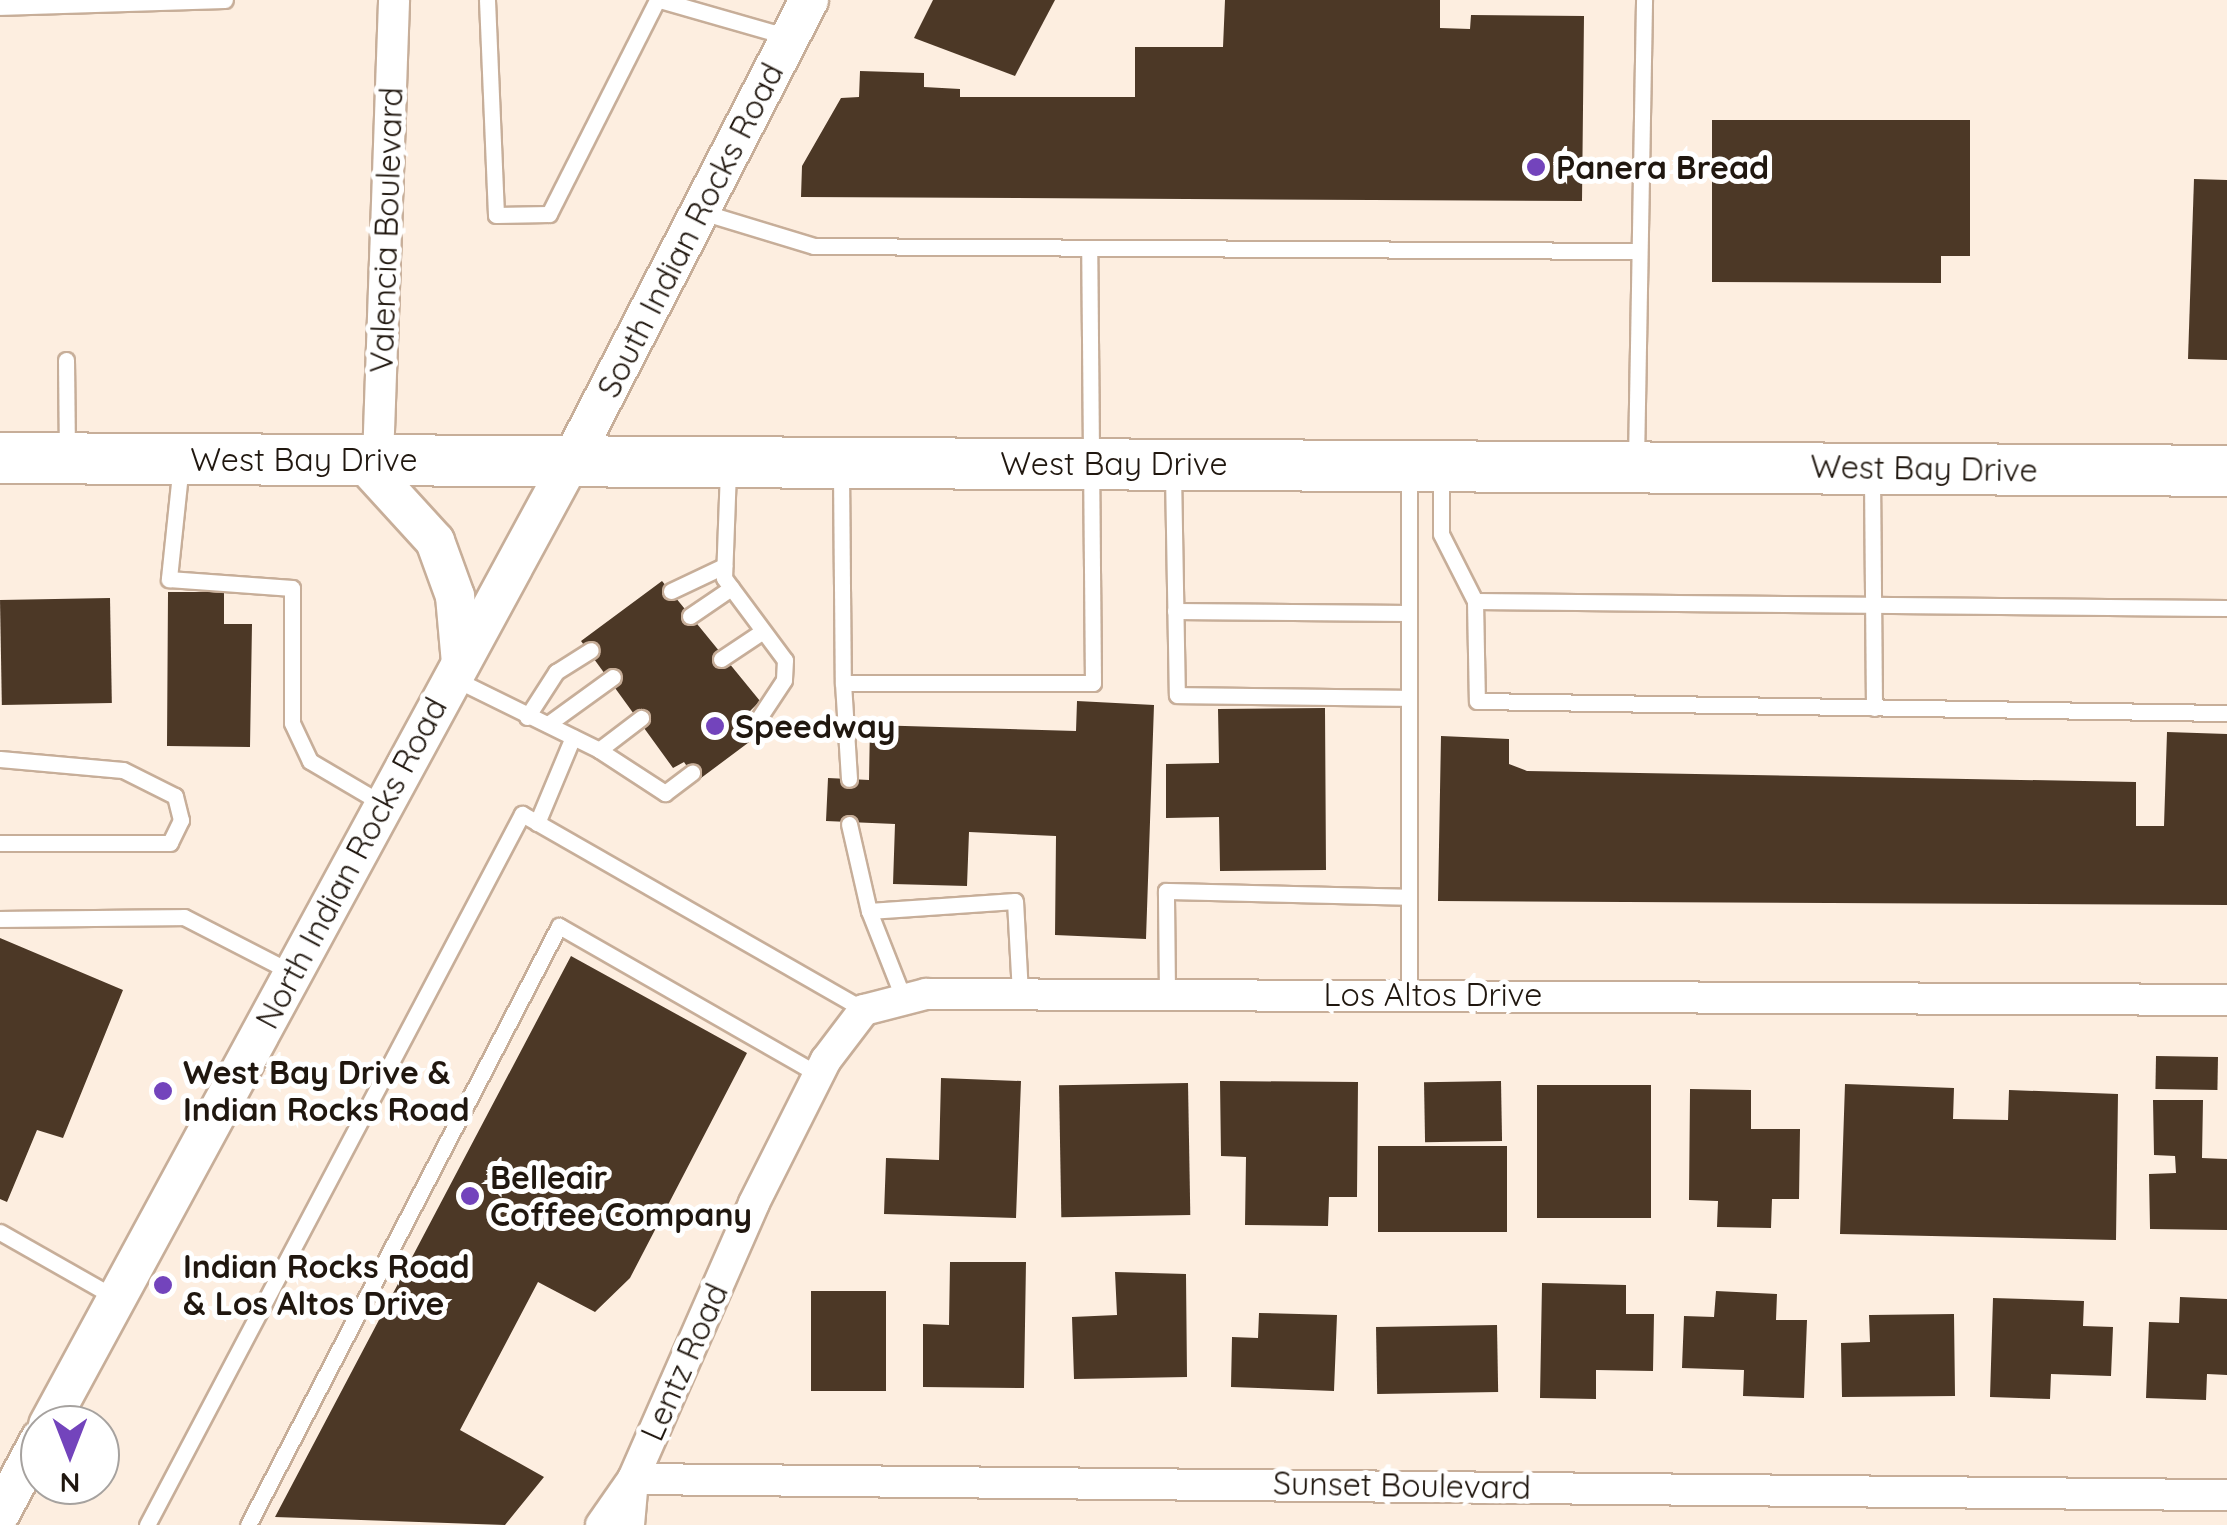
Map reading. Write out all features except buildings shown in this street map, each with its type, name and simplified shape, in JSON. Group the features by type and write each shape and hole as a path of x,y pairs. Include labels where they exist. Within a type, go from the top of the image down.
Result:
{"main road":[{"name":"West Bay Drive","path":"0,458 2227,471"}],"street":[{"name":"Valencia Boulevard","path":"370,460 394,0"},
{"name":"South Indian Rocks Road","path":"571,460 809,0"},
{"path":"370,460 435,541 455,596 456,670"},
{"name":"North Indian Rocks Road","path":"59,1405 571,460"},
{"name":"Los Altos Drive","path":"864,1010 904,1000 1020,994 2227,1000"},
{"path":"820,1074 864,1010"},
{"name":"Lentz Road","path":"629,1525 633,1479 754,1203 820,1074"},
{"path":"0,1514 9,1475"},
{"path":"601,1525 633,1479"},
{"name":"Sunset Boulevard","path":"633,1479 2227,1495"}],"lane":[{"path":"0,7 225,0"},
{"path":"487,0 496,215 549,214 658,0 789,36"},
{"path":"1636,466 1644,0"},
{"path":"700,212 814,246 1638,251"},
{"path":"842,683 1093,683 1088,248"},
{"path":"66,360 67,458"},
{"path":"182,459 169,579 292,588 292,723 310,761 383,804"},
{"path":"728,461 724,566 731,588 785,660 784,680 756,721"},
{"path":"840,462 842,683 849,779"},
{"path":"1172,464 1177,695 1410,698"},
{"path":"1426,465 1441,534 1475,601 1477,701 2227,714"},
{"path":"1410,994 1410,613 1426,465"},
{"path":"1872,467 1874,708"},
{"path":"671,591 724,566"},
{"path":"690,616 731,588"},
{"path":"1475,601 2227,608"},
{"path":"1175,611 1410,613"},
{"path":"721,658 763,631"},
{"path":"527,717 556,672 590,650"},
{"path":"456,670 527,717 599,750 664,793 692,774"},
{"path":"548,724 613,676"},
{"path":"599,750 641,718"},
{"path":"536,823 573,737"},
{"path":"0,760 123,770 176,796 182,820 170,843 0,843"},
{"path":"147,1525 522,814 864,1010"},
{"path":"849,824 869,911 904,1000"},
{"path":"1168,993 1166,892 1410,897"},
{"path":"869,911 1015,901 1020,994"},
{"path":"0,919 184,917 293,973"},
{"path":"248,1525 559,926 820,1074"},
{"path":"0,1232 116,1298"}],"place":[{"name":"Panera Bread","path":"1536,167"},
{"name":"Speedway","path":"715,726"},
{"name":"West Bay Drive & Indian Rocks Road","path":"163,1091"},
{"name":"Belleair Coffee Company","path":"470,1196"},
{"name":"Indian Rocks Road & Los Altos Drive","path":"163,1285"}]}
